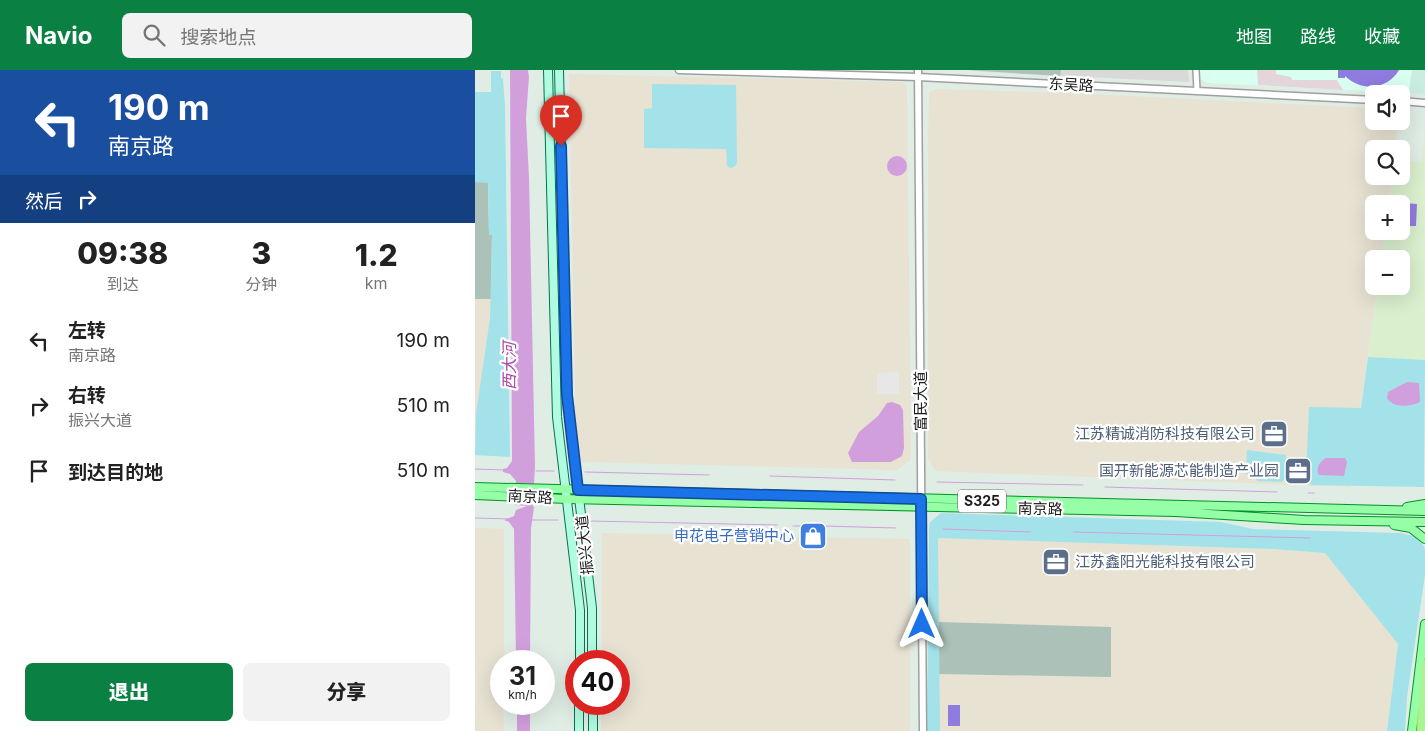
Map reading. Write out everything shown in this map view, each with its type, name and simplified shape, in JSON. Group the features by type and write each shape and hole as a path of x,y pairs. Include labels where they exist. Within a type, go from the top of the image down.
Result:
{"highway":[{"path":"1422,731 1425,665"}],"main road":[{"name":"振兴大道","path":"548,70 557,417 580,610 579,650"},
{"name":"振兴大道","path":"559,70 567,395 592,608 593,650"},
{"name":"南京路","path":"475,487 539,497 567,499 1425,511"},
{"name":"南京路","path":"475,495 539,488 1176,512 1315,520 1425,522"},
{"path":"1371,511 1425,504"},
{"path":"1315,520 1411,528 1425,539"},
{"path":"1412,731 1425,624"},
{"path":"579,715 579,731"},
{"path":"593,715 593,731"}],"street":[{"name":"东吴路","path":"679,70 918,74 1365,100"},
{"path":"1196,70 1197,91"},
{"name":"富民大道","path":"918,74 923,731"},
{"path":"1410,102 1425,103"}],"shaded area":[{"path":"510,70 528,70 526,118 535,466 530,502 534,507 531,529 530,650 516,650 514,529 509,522 504,520 514,516 516,510 527,506 515,505 516,481 510,474 503,472 503,469 507,468 512,461"},
{"path":"968,70 1188,70 1189,82 986,72"},
{"path":"968,70 1061,70 1060,76"},
{"path":"1200,70 1412,70 1410,85 1365,85 1365,91 1207,83 1201,79"},
{"path":"1257,70 1276,70 1276,74 1291,77 1292,80 1337,80 1343,90 1258,85"},
{"path":"1338,70 1399,70 1388,82 1381,85 1359,85 1345,76 1345,78 1338,78"},
{"path":"1412,70 1425,70 1425,94 1410,93"},
{"path":"491,71 501,71 505,106 510,457 475,455 476,414 490,318 492,235 489,235 488,183 475,182 475,92 491,92"},
{"path":"569,74 902,82 907,86 911,459 897,470 582,462 576,441"},
{"path":"652,84 736,85 737,163 734,167 727,166 726,149 644,148 644,109 652,108"},
{"path":"936,89 1067,93 1365,108 1365,130 1398,130 1396,140 1365,140 1365,185 1391,185 1389,195 1365,195 1365,240 1384,240 1382,250 1365,250 1365,295 1376,295 1350,487 936,471 928,458 929,92"},
{"path":"1425,124 1425,360 1368,357 1376,295 1410,295 1410,250 1382,250 1384,240 1410,240 1410,195 1389,195 1391,185 1410,185 1410,161 1422,162"},
{"path":"897,156 904,159 907,166 904,173 897,176 890,173 887,166 890,159"},
{"path":"475,182 488,182 489,234 492,235 491,299 475,299"},
{"path":"1410,203 1417,204 1416,226 1410,226"},
{"path":"475,235 492,235 490,318 475,435"},
{"path":"1368,357 1425,360 1424,487 1310,485 1311,476 1306,476 1309,407 1361,408"},
{"path":"899,372 899,394 877,394 877,373"},
{"path":"1407,382 1419,383 1420,402 1402,406 1393,404 1387,398 1388,392"},
{"path":"892,402 900,405 903,410 904,448 902,456 891,462 852,462 848,453 859,432 878,416 887,403"},
{"path":"1247,450 1286,455 1285,479 1282,482 1257,481 1256,475 1246,474"},
{"path":"1326,458 1345,458 1347,462 1344,476 1319,475 1319,465"},
{"path":"941,513 1221,522 1253,529 1400,533 1414,536 1424,546 1425,575 1407,697 1405,731 1387,731 1398,644 1325,553 1273,549 938,538 940,731 927,731 929,528 930,522"},
{"path":"475,528 504,529 504,650 490,650 490,715 503,715 504,731 475,731"},
{"path":"602,533 910,539 910,731 601,731 602,715 630,715 630,650 602,650"},
{"path":"937,538 1273,549 1325,553 1398,644 1387,731 939,731"},
{"path":"938,622 1111,627 1111,677 939,674"},
{"path":"948,705 960,705 960,726 948,726"},
{"path":"517,715 530,715 530,731 517,731"}],"waterway":[{"path":"475,469 504,470"},
{"path":"536,471 554,471"},
{"path":"585,472 709,475"},
{"path":"770,476 895,480"},
{"path":"937,482 1083,485"},
{"path":"1105,487 1277,492"},
{"path":"1308,493 1314,493"},
{"path":"475,518 510,519"},
{"path":"532,520 558,520"},
{"path":"590,521 777,525"},
{"path":"793,526 805,526"},
{"path":"822,526 896,528"},
{"path":"943,529 1030,532"},
{"path":"1074,532 1310,538"}],"place":[{"name":"江苏精诚消防科技有限公司","path":"1274,434"},
{"name":"国开新能源芯能制造产业园","path":"1298,471"},
{"name":"申花电子营销中心","path":"813,536"},
{"name":"江苏鑫阳光能科技有限公司","path":"1056,562"}],"route":[{"path":"561,146 567,395 578,490 921,499 922,624"}],"water label":[{"name":"西大河","path":"509,366"}]}
